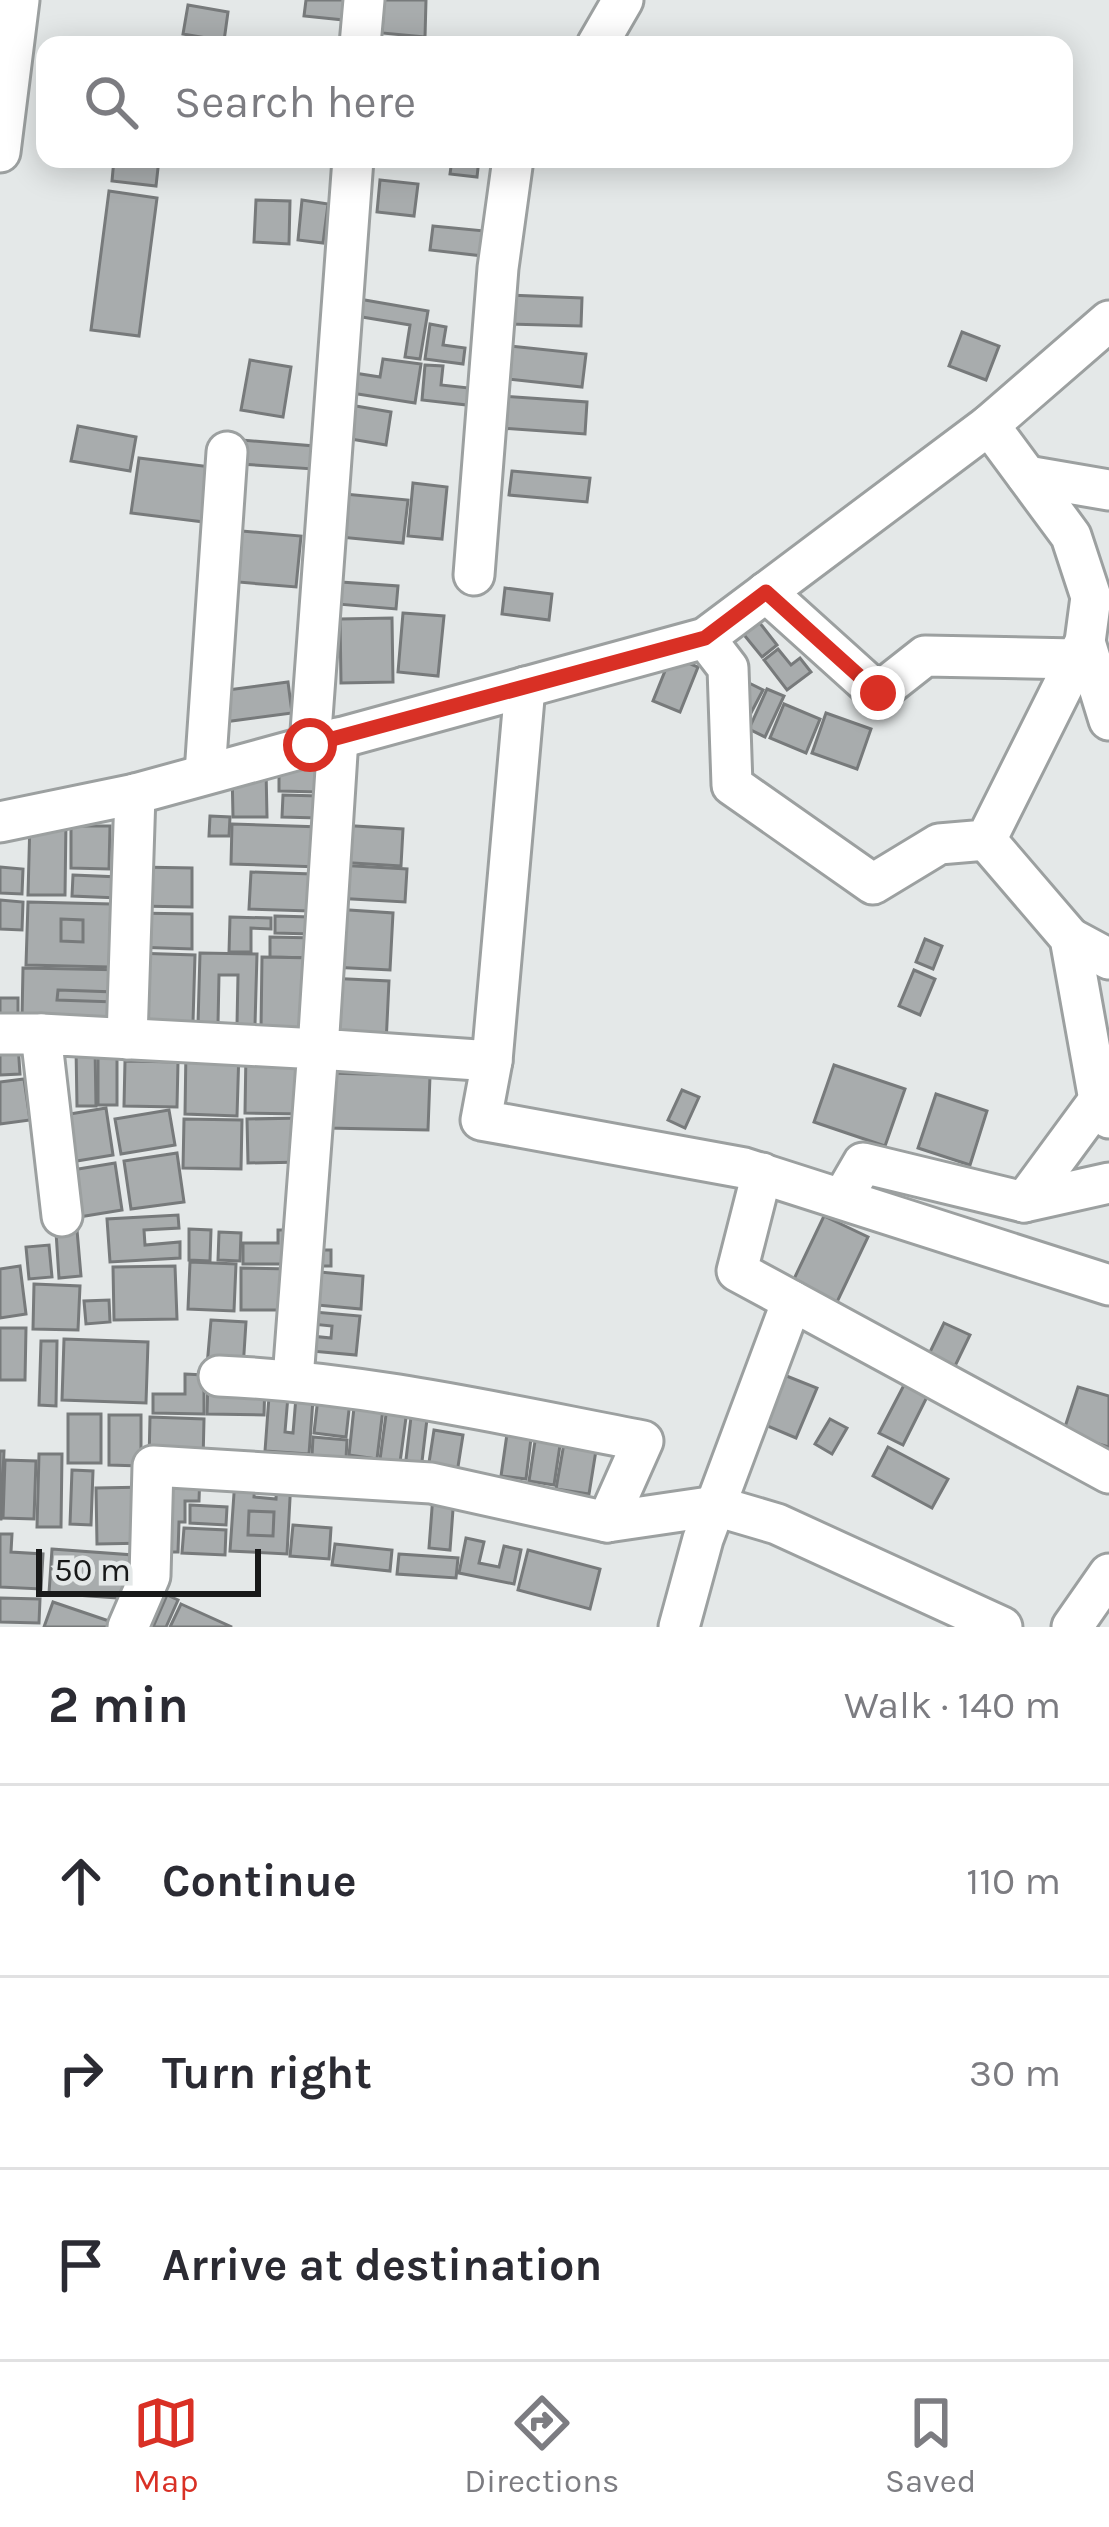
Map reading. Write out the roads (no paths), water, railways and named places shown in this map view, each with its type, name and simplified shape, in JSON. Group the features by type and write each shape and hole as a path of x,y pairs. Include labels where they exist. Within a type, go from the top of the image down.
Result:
{"street":[{"path":"0,152 3,95 19,0"},
{"path":"361,36 364,0"},
{"path":"602,36 623,0"},
{"path":"293,1379 318,1049 324,742 353,168"},
{"path":"474,575 498,268 513,168"},
{"path":"0,822 135,794 705,638 989,425 1109,321"},
{"path":"986,839 1080,650 1091,597 1071,536 989,425"},
{"path":"206,774 227,452"},
{"path":"1027,476 1109,490"},
{"path":"766,592 878,693 925,656 1080,650"},
{"path":"705,638 728,668 732,784 873,884 939,844 986,839"},
{"path":"1080,650 1109,720"},
{"path":"525,687 492,1061 481,1120 762,1173 1109,1285"},
{"path":"127,1039 135,794"},
{"path":"986,839 1070,938 1109,958"},
{"path":"1024,1202 1106,1104 1070,938"},
{"path":"0,1034 492,1061"},
{"path":"41,1034 62,1216"},
{"path":"842,1199 863,1163 1024,1202 1109,1183"},
{"path":"762,1173 736,1271 1109,1473"},
{"path":"679,1627 716,1506 792,1301"},
{"path":"219,1376 381,1390 644,1441 607,1522"},
{"path":"128,1627 150,1576 153,1466 431,1483 607,1522 716,1506 777,1524 1002,1627"},
{"path":"1072,1627 1109,1574"}]}
